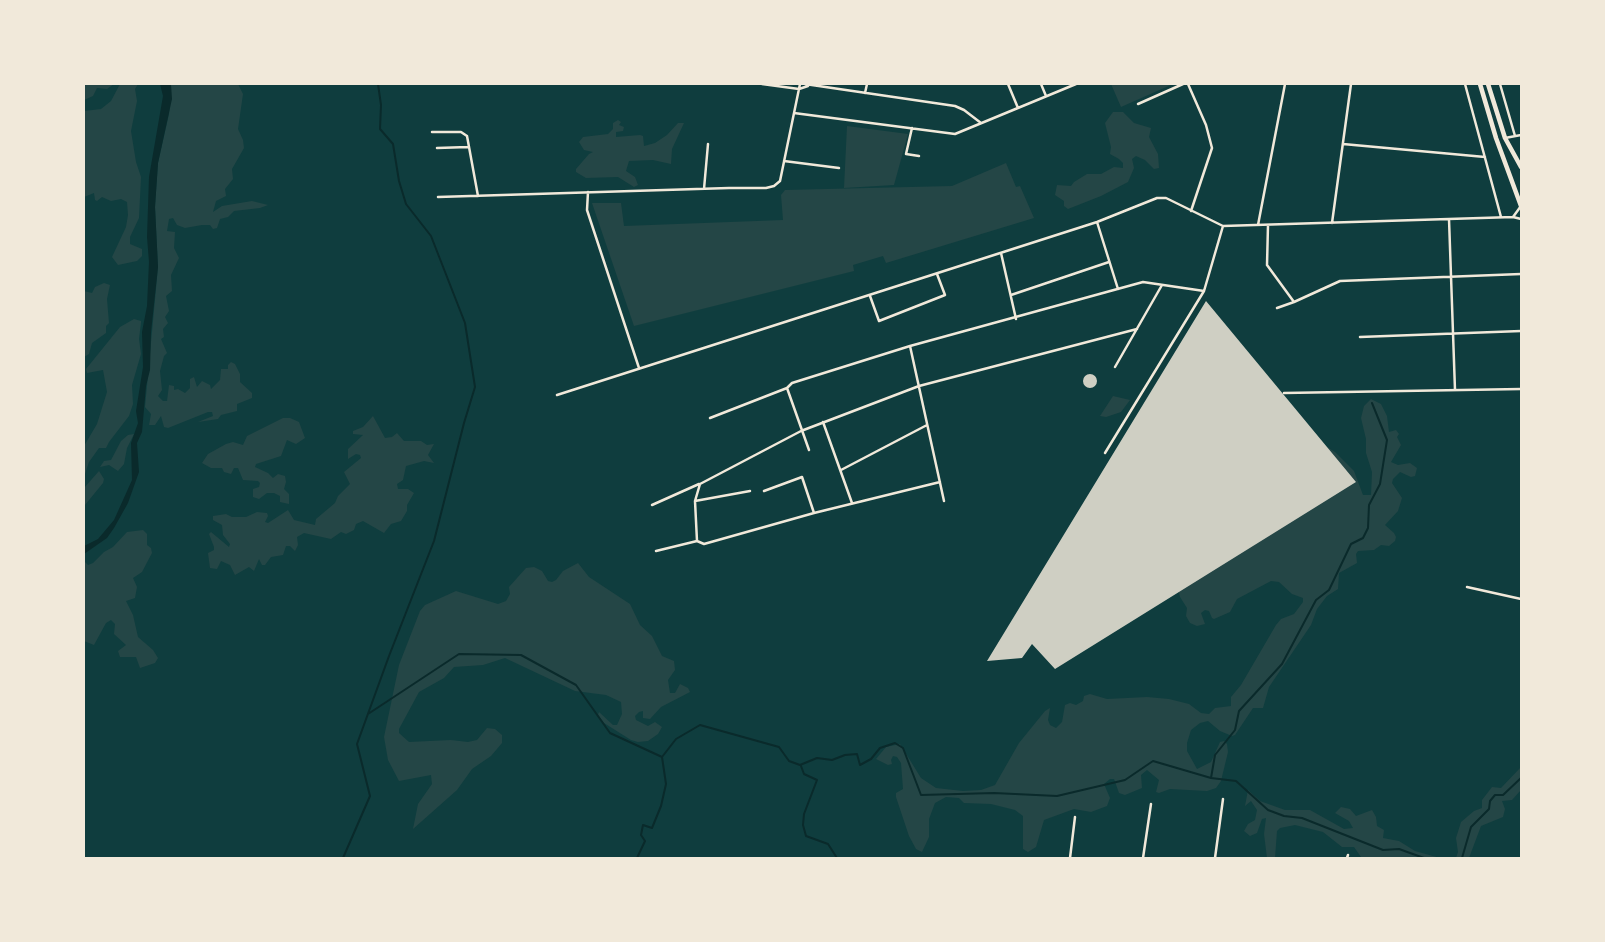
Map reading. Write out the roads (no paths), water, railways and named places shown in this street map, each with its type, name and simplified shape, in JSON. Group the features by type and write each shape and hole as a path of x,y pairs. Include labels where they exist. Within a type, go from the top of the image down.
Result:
{"highway":[{"path":"1480,84 1496,138 1521,206"},
{"path":"1488,84 1505,138 1521,167"}],"street":[{"path":"762,84 799,89 810,86"},
{"path":"438,197 704,188 766,188 774,186 780,181 800,84"},
{"path":"805,84 955,106 964,110 981,124"},
{"path":"865,94 867,84"},
{"path":"1008,84 1018,108"},
{"path":"1041,84 1046,96"},
{"path":"794,113 956,134 1076,84"},
{"path":"1138,104 1183,84"},
{"path":"1188,84 1206,125 1212,148 1191,211"},
{"path":"1258,225 1285,84"},
{"path":"1332,223 1351,84"},
{"path":"1465,84 1501,218"},
{"path":"1500,84 1516,136"},
{"path":"912,128 905,153 907,155 919,156"},
{"path":"432,132 464,133 469,147 478,196"},
{"path":"1505,138 1521,135"},
{"path":"704,188 708,144"},
{"path":"1343,144 1485,157"},
{"path":"437,148 469,147"},
{"path":"784,161 839,168"},
{"path":"588,192 587,210 639,368"},
{"path":"557,395 1097,222 1157,198 1166,198 1222,226 1513,217 1521,219"},
{"path":"1513,217 1521,206"},
{"path":"1449,219 1455,390"},
{"path":"1097,222 1118,290"},
{"path":"1268,225 1267,265 1294,302"},
{"path":"1105,453 1204,291 1222,226"},
{"path":"1001,253 1016,319"},
{"path":"1010,295 1110,262"},
{"path":"870,296 879,321 945,295 936,274"},
{"path":"1276,308 1340,281 1521,274"},
{"path":"710,418 787,388 792,383 910,346 1016,319 1143,282 1204,291"},
{"path":"1115,367 1162,285"},
{"path":"652,505 700,484 801,431 919,386 1136,329"},
{"path":"1360,337 1521,331"},
{"path":"910,346 944,501"},
{"path":"787,388 809,450"},
{"path":"1284,393 1521,389"},
{"path":"823,422 852,503"},
{"path":"841,470 928,425"},
{"path":"764,491 802,477 814,512"},
{"path":"656,551 697,541 704,544 814,512 940,482"},
{"path":"697,541 695,501 700,484"},
{"path":"695,501 750,491"},
{"path":"1467,587 1521,599"},
{"path":"1215,858 1223,799"},
{"path":"1143,858 1151,804"},
{"path":"1070,858 1075,817"}],"waterway":[{"path":"343,858 370,796 357,744 434,541 475,387 465,323 431,236 406,204 399,181 393,144 380,129 381,105 378,84"},
{"path":"1211,778 1215,755 1235,730 1239,711 1282,664 1316,600 1329,590 1351,544 1363,538 1368,528 1369,505 1380,484 1387,440 1372,403"},
{"path":"368,714 459,654 521,655 576,685 610,733 662,757"},
{"path":"637,858 645,841 641,835 643,825 652,828 661,806 666,784 662,757 676,739 700,725 779,747 789,761 800,765 817,758 832,760 845,755 857,754 860,765 871,759 880,748 895,743 903,748 921,795 994,793 1057,796 1125,780 1153,761 1211,778 1236,781 1268,810 1284,816 1302,818 1383,850 1399,849 1424,858"},
{"path":"801,766 804,774 817,780 804,814 803,825 806,836 828,844 837,858"},
{"path":"1462,858 1471,827 1489,809 1490,801 1495,795 1503,795 1521,778"}]}
